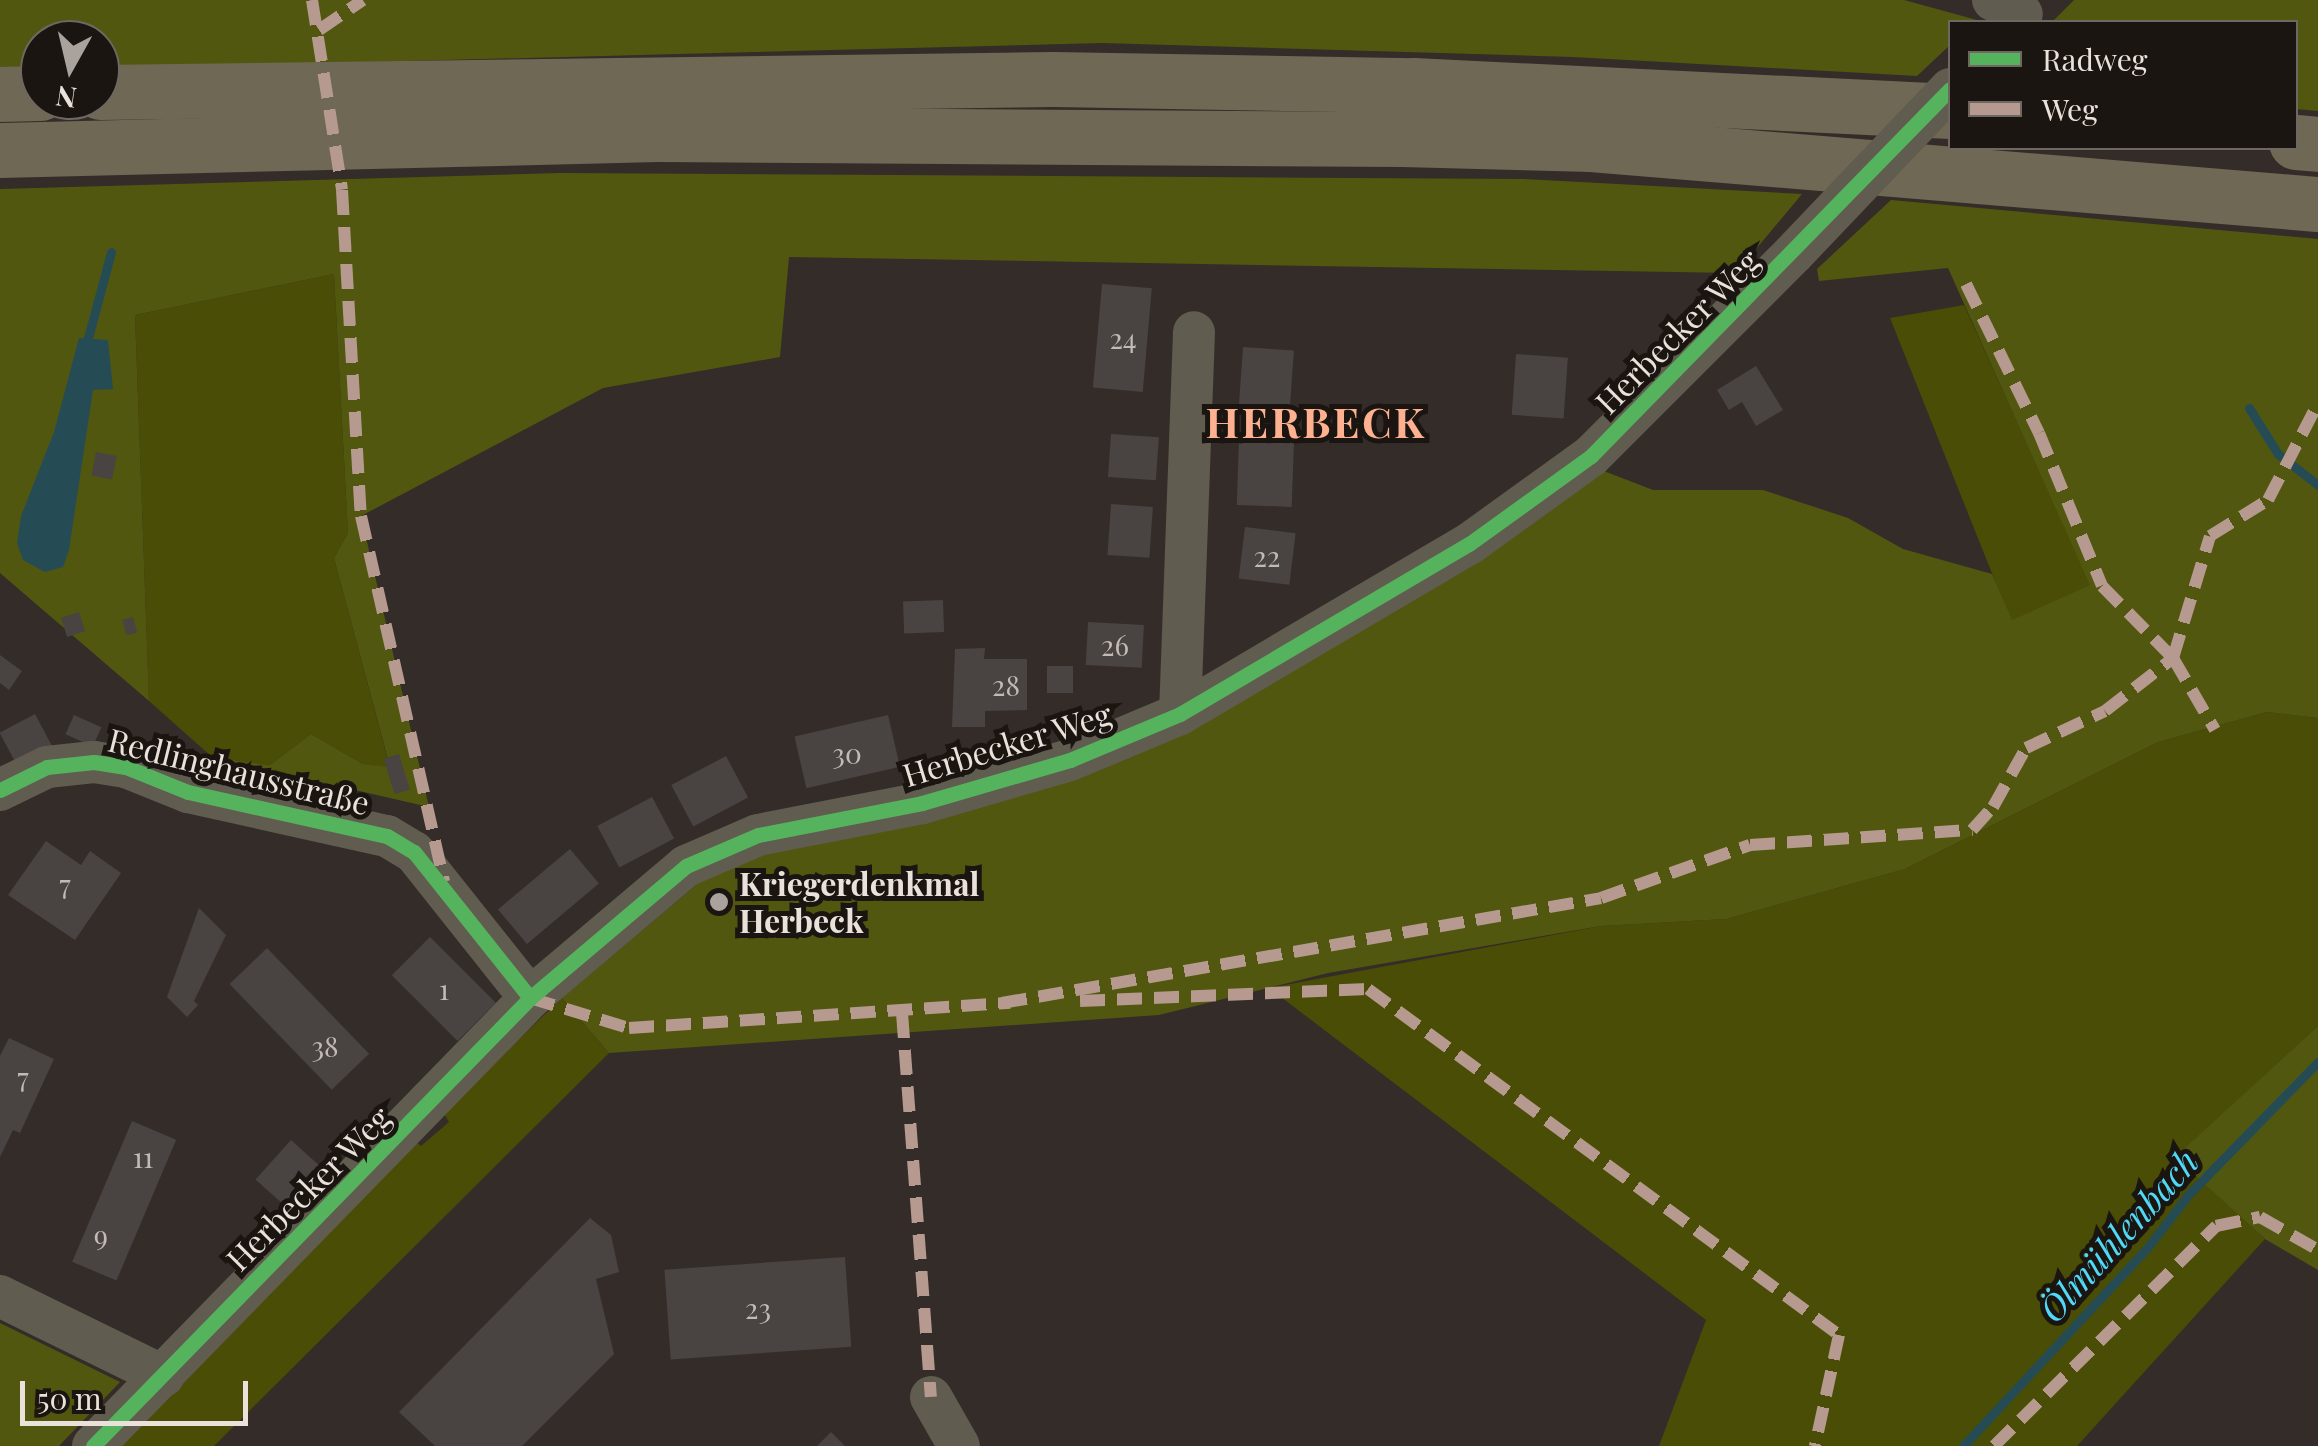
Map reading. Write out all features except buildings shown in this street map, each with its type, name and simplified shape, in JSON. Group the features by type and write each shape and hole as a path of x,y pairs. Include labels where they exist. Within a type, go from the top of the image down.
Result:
{"highway":[{"path":"120,92 1053,79 1490,87 1948,111"},
{"path":"0,150 658,134 1382,138 1591,144 2318,204"}],"street":[{"name":"Herbecker Weg","path":"94,1446 530,998 686,866 718,850 922,803 1070,760 1180,714 1469,544 1591,456 1948,91"},
{"path":"1180,714 1194,332"},
{"name":"Redlinghausstraße","path":"0,790 48,767 94,762 126,767 188,792 387,836 414,852 530,998"},
{"path":"0,1296 163,1376"},
{"path":"931,1397 959,1446"}],"shaded area":[{"path":"334,274 348,533 334,558 390,768 363,764 311,734 270,765 212,757 149,701 135,315"},
{"path":"1964,305 2091,585 2011,621 1890,318"},
{"path":"2267,712 2318,718 2318,1026 2176,1157 2265,1239 2077,1446 1659,1446 1706,1320 1269,988 1601,926 1726,919 1905,869 2158,742"},
{"path":"562,998 609,1053 214,1446 113,1446 415,1141 421,1146 449,1122 443,1112"}],"green space":[{"path":"0,0 1904,0 1977,20 1948,20 1948,47 1917,76 1573,57 1102,43 120,68 120,20 20,20 20,72 0,72"},
{"path":"2074,0 2318,0 2318,111 2298,109 2298,20 2054,20"},
{"path":"560,173 1524,179 1802,194 1736,273 789,257 780,357 603,388 361,516 429,807 212,757 270,765 311,734 363,764 390,767 334,558 348,533 334,274 135,315 149,701 0,573 0,189"},
{"path":"1891,200 2318,239 2318,718 2267,712 2158,742 1905,869 1726,919 1601,926 1328,973 1159,1015 609,1053 562,998 720,865 1094,765 1596,468 1653,490 1763,490 1848,518 1903,549 1992,574 2012,620 2090,585 1948,268 1819,281 1817,269"},
{"path":"2318,1026 2318,1270 2265,1239 2175,1157"},
{"path":"0,1323 120,1382 59,1446 0,1446"}],"water":[{"path":"79,338 108,340 113,389 93,390 69,550 63,567 45,572 23,560 17,543 21,516 54,432"}],"waterway":[{"path":"88,338 111,252"},
{"path":"2249,408 2278,454 2318,485"},
{"name":"Ölmühlenbach","path":"1963,1446 2147,1248 2189,1194 2318,1062"}],"marked path":[{"path":"312,0 342,190 361,516 444,882"},
{"path":"319,30 363,0"},
{"path":"1966,284 2039,433 2102,586 2173,658 2215,730"},
{"path":"1002,1003 1601,898 1750,845 1972,830 1993,807 2026,748 2105,711 2173,658 2210,536 2268,500 2318,403"},
{"path":"1080,1001 1368,989 1839,1335 1815,1446"},
{"path":"530,998 629,1028 1010,1003"},
{"path":"902,1013 931,1397"},
{"path":"1994,1446 2216,1226 2260,1217 2318,1250"}],"cycle path":[{"path":"93,1446 530,998 686,866 758,835 922,803 1070,760 1180,714 1469,544 1591,456 1948,91"},
{"path":"0,790 47,767 94,762 126,767 188,792 387,836 414,852 530,998"}],"place":[{"name":"Kriegerdenkmal Herbeck","path":"719,902"}],"district":[{"name":"HERBECK","path":"1316,421"}]}
